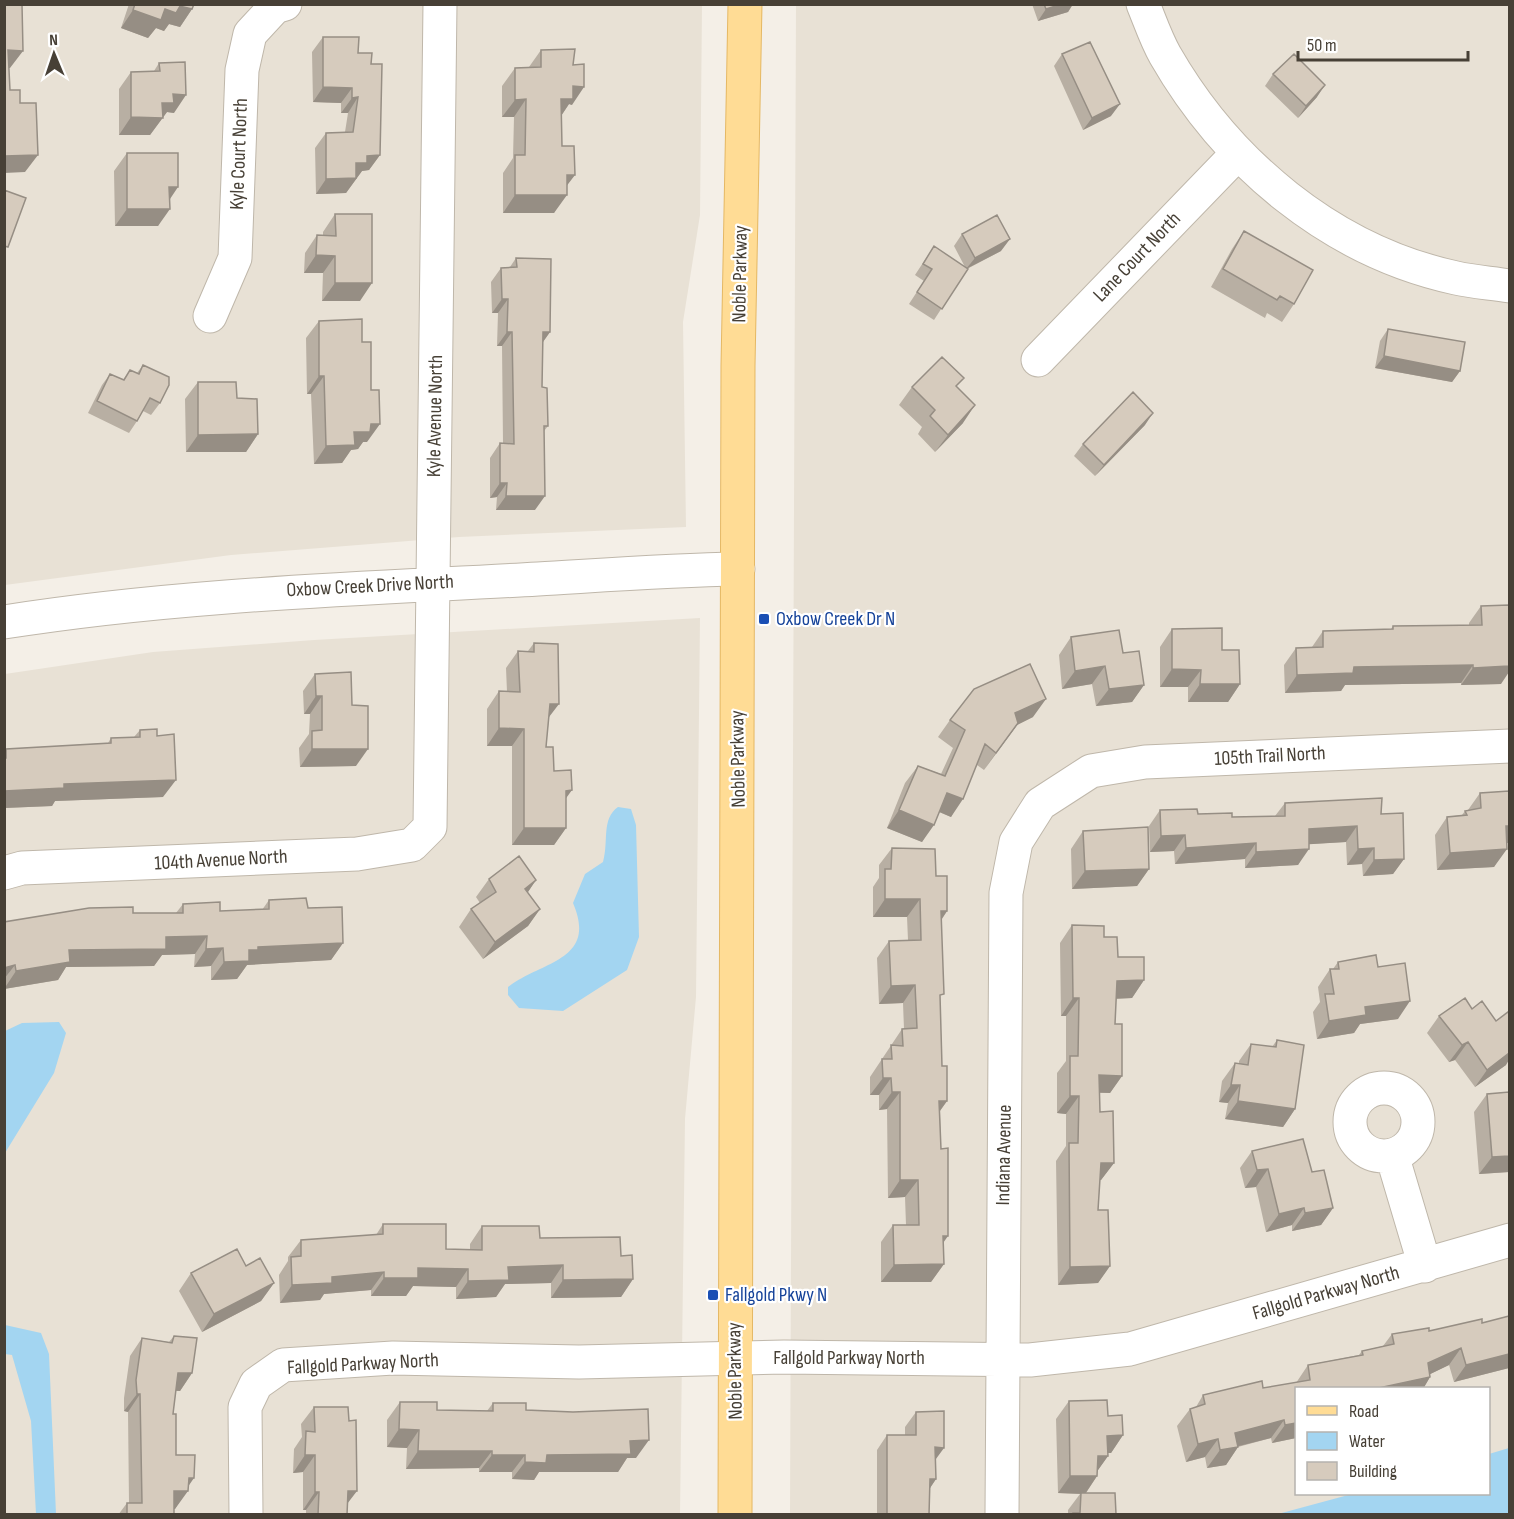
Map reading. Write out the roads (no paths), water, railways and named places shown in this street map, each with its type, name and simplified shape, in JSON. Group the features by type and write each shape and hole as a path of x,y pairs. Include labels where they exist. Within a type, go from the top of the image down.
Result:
{"main road":[{"name":"Noble Parkway","path":"735,1515 734,1359 739,861 738,342 745,4"}],"street":[{"name":"Kyle Court North","path":"210,316 235,258 242,70 250,34 275,8 285,4"},
{"name":"Kyle Avenue North","path":"430,827 440,4"},
{"path":"1143,4 1164,53 1198,107 1237,154 1285,197 1337,231 1395,258 1445,274 1509,285"},
{"name":"Lane Court North","path":"1038,360 1237,154"},
{"name":"Oxbow Creek Drive North","path":"4,622 207,597 432,583 738,569"},
{"name":"105th Trail North","path":"1040,804 1091,771 1145,762 1509,746"},
{"name":"Indiana Avenue","path":"1002,1515 1001,1358 1006,892 1016,842 1040,804"},
{"name":"104th Avenue North","path":"4,873 22,868 357,854 412,845 430,827"},
{"name":"Fallgold Parkway North","path":"1392,1155 1425,1266"},
{"name":"Fallgold Parkway North","path":"246,1515 245,1407 255,1384 283,1365 393,1358 579,1362 734,1359 1001,1358 1030,1360 1130,1349 1509,1240"}],"water":[{"path":"618,807 631,809 636,825 639,937 627,970 563,1011 519,1008 508,995 508,987 562,957 572,948 578,937 579,922 573,903 585,874 603,862 607,824"},
{"path":"59,1022 66,1033 54,1073 5,1153 5,1031 22,1023"},
{"path":"5,1325 41,1333 49,1354 56,1514 36,1514 31,1421 12,1355 5,1354"},
{"path":"1509,1448 1509,1514 1278,1514 1348,1495 1490,1495 1490,1454"}],"place":[{"name":"Oxbow Creek Dr N","path":"764,619"},
{"name":"Fallgold Pkwy N","path":"713,1295"}]}
